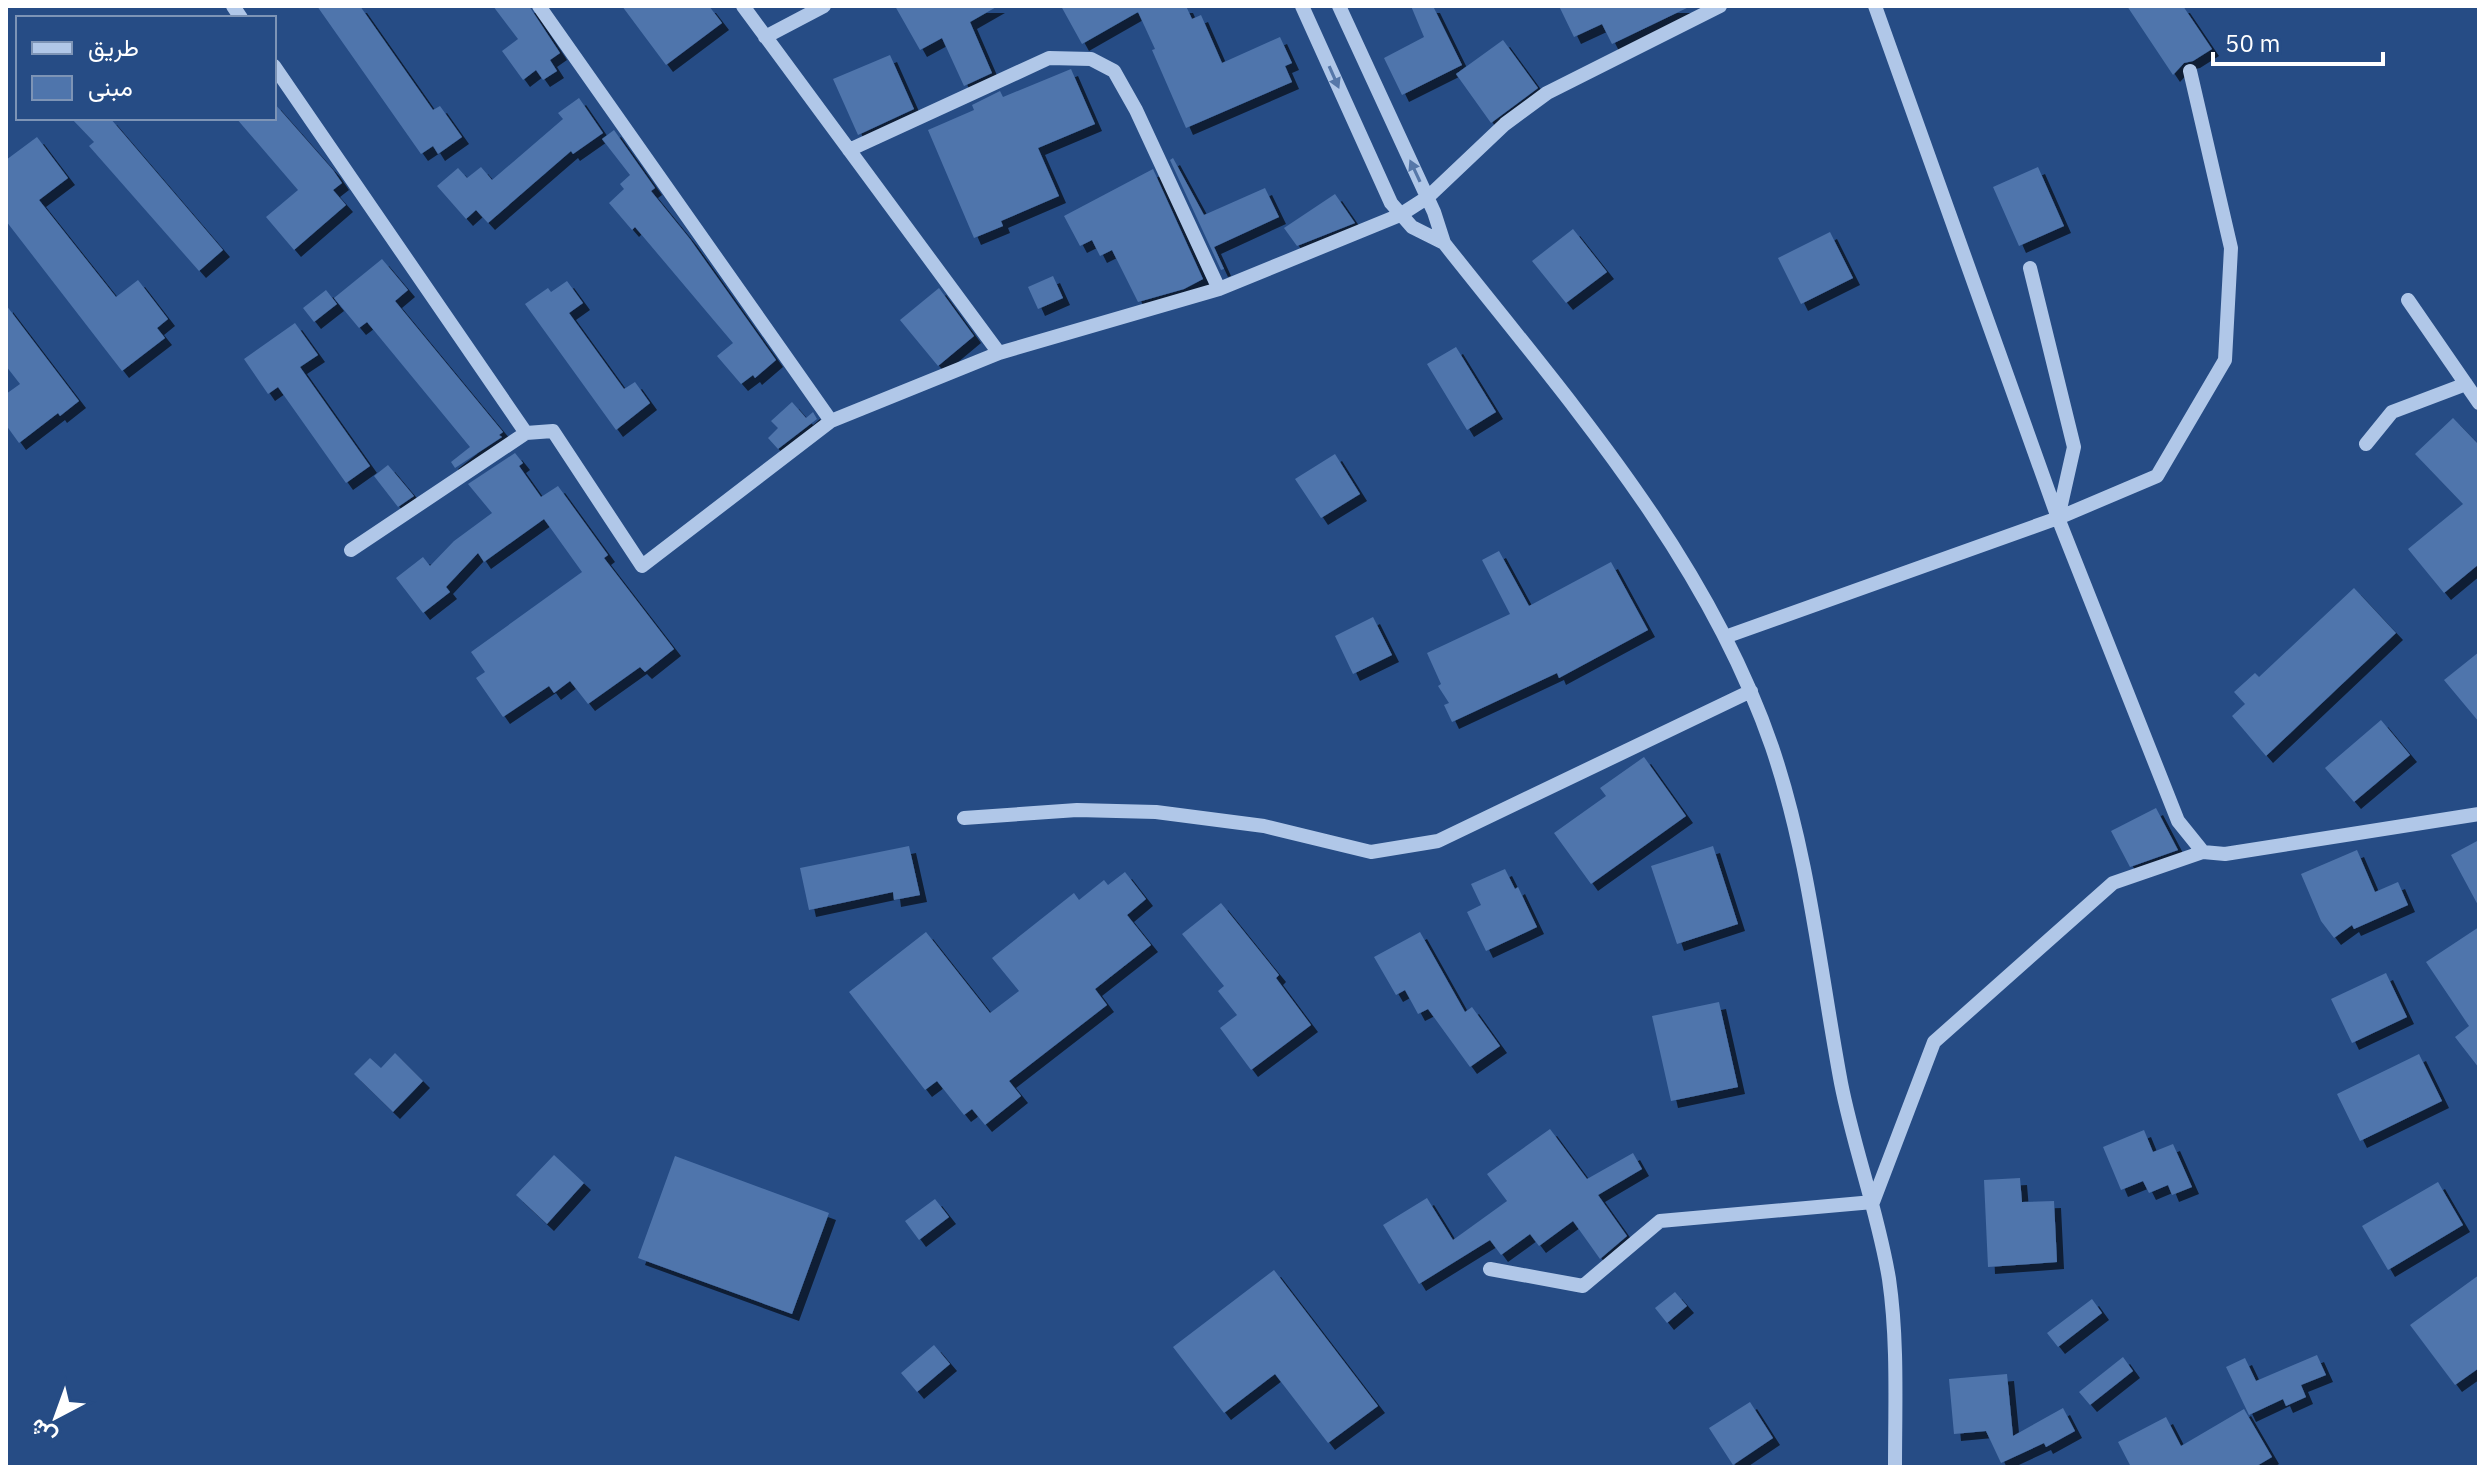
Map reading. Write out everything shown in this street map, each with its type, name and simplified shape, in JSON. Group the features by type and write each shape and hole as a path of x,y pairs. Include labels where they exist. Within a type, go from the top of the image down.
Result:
{"street":[{"path":"539,6 831,421"},
{"path":"743,6 999,353"},
{"path":"765,37 824,6"},
{"path":"1302,6 1384,190 1400,215 1420,232 1444,243"},
{"path":"1339,6 1428,197 1444,243 1637,492 1683,563 1751,691 1790,805 1845,1099 1873,1202 1888,1278 1893,1314 1895,1467"},
{"path":"351,550 526,433 553,431 642,566 831,421 999,353 1219,289 1400,215 1428,197 1505,124 1547,93 1704,10 1720,6"},
{"path":"1875,6 2058,518 2178,821 2203,852"},
{"path":"849,150 1049,58 1091,59 1114,71 1129,97 1219,289"},
{"path":"276,69 526,433"},
{"path":"1725,637 2058,518 2157,476 2225,360 2231,248 2190,71"},
{"path":"2030,268 2074,447 2058,518"},
{"path":"2408,300 2479,403"},
{"path":"2366,444 2392,412 2466,384"},
{"path":"964,818 1077,810 1156,812 1264,826 1371,852 1438,841 1751,691"},
{"path":"1873,1202 1934,1042 2113,883 2203,852 2225,854 2479,814"},
{"path":"1490,1269 1583,1286 1660,1221 1873,1202"}],"building":[{"path":"317,6 360,6 433,110 440,106 462,137 438,154 433,146 421,154"},
{"path":"493,6 529,6 560,53 550,60 557,71 543,80 536,70 523,80 502,51 518,39"},
{"path":"622,6 709,6 722,23 666,65"},
{"path":"895,6 998,6 970,22 992,73 964,86 942,38 920,50"},
{"path":"1061,6 1186,6 1192,19 1201,15 1222,63 1280,37 1292,63 1285,66 1292,82 1186,128 1138,12 1082,44"},
{"path":"1411,6 1433,6 1462,65 1402,95 1384,58 1424,37"},
{"path":"1559,6 1691,6 1612,44 1602,24 1574,37"},
{"path":"2127,6 2183,6 2212,49 2184,63 2173,75"},
{"path":"1503,40 1538,88 1491,123 1456,74"},
{"path":"890,55 914,109 858,135 833,79"},
{"path":"1071,69 1095,124 1038,148 1059,196 1001,221 1003,226 974,238 928,130 974,110 972,105 1000,91 1003,97"},
{"path":"579,98 603,133 573,154 571,151 488,223 476,210 466,219 437,186 458,168 467,178 481,167 492,180 563,119 558,113"},
{"path":"276,105 342,183 333,190 346,205 294,250 266,217 298,190 238,120 276,120"},
{"path":"73,120 112,120 223,250 199,271 89,146 94,142"},
{"path":"614,130 655,188 651,191 690,239 776,360 755,378 753,375 741,384 717,356 733,343 635,227 632,230 609,203 624,189 620,184 630,175 602,139"},
{"path":"37,137 68,178 39,200 116,297 138,280 168,319 157,328 165,338 122,371 6,221 6,160"},
{"path":"1173,158 1204,215 1265,188 1279,217 1214,247 1224,269 1221,270 1170,160"},
{"path":"2038,167 2064,226 2019,246 1993,187"},
{"path":"1153,169 1203,279 1184,289 1138,302 1112,250 1100,256 1092,240 1080,246 1064,216"},
{"path":"1335,194 1355,223 1297,246 1284,228"},
{"path":"1573,229 1607,272 1566,303 1532,261"},
{"path":"1830,232 1853,278 1801,304 1778,258"},
{"path":"382,259 408,290 395,301 503,432 499,435 502,437 455,468 451,462 470,447 367,322 359,328 334,298"},
{"path":"1053,276 1063,298 1038,309 1028,287"},
{"path":"567,281 583,303 569,313 624,389 635,382 650,403 616,430 525,304 548,288 551,292"},
{"path":"939,288 974,336 938,366 900,320"},
{"path":"326,290 337,304 314,322 303,308"},
{"path":"6,305 79,401 19,443 6,425 6,394 20,384 6,366"},
{"path":"295,323 318,355 300,367 370,466 346,483 278,387 268,394 244,359"},
{"path":"1456,347 1496,412 1467,430 1427,364"},
{"path":"792,402 806,418 813,412 817,419 778,449 768,438 778,428 771,421"},
{"path":"2453,418 2479,445 2479,564 2444,593 2408,549 2463,504 2415,454"},
{"path":"515,453 523,463 519,466 541,497 558,486 608,555 604,558 674,649 645,672 640,667 588,704 570,681 554,693 549,686 503,717 476,678 485,672 471,652 582,572 544,519 484,562 478,553 446,587 450,592 423,613 396,578 423,557 430,566 454,541 492,513 468,484"},
{"path":"1335,454 1360,494 1321,518 1295,479"},
{"path":"388,465 414,496 398,507 374,476"},
{"path":"1499,551 1529,606 1611,562 1648,630 1559,678 1557,673 1452,722 1444,705 1449,703 1438,686 1441,684 1427,653 1510,614 1482,560"},
{"path":"2354,588 2396,633 2266,756 2232,716 2245,704 2234,692 2255,673 2259,677"},
{"path":"1373,617 1392,655 1353,674 1335,636"},
{"path":"2479,652 2479,722 2444,680"},
{"path":"2381,720 2410,755 2354,802 2325,768"},
{"path":"1644,757 1686,816 1591,884 1554,833 1606,796 1600,788"},
{"path":"2156,808 2178,850 2130,867 2111,831"},
{"path":"2479,840 2479,907 2451,855"},
{"path":"909,846 920,895 894,900 893,892 809,910 800,868"},
{"path":"1713,846 1738,924 1677,944 1651,866"},
{"path":"2357,850 2375,892 2398,882 2408,905 2354,929 2352,925 2334,938 2321,921 2301,874"},
{"path":"1505,869 1515,889 1518,887 1537,927 1486,951 1467,912 1481,905 1471,884"},
{"path":"1125,872 1146,899 1127,915 1151,945 1095,989 1107,1005 1009,1081 1021,1096 985,1125 972,1109 964,1115 937,1081 925,1090 849,992 926,932 990,1013 1019,991 992,958 1074,893 1079,900 1104,880 1108,885"},
{"path":"1221,903 1279,975 1276,978 1311,1025 1251,1070 1220,1028 1237,1015 1218,991 1224,986 1182,934"},
{"path":"2479,927 2479,1068 2455,1037 2469,1026 2426,962"},
{"path":"1420,932 1465,1012 1472,1007 1500,1046 1470,1067 1428,1009 1418,1014 1405,990 1396,995 1374,957"},
{"path":"2386,973 2407,1017 2352,1043 2331,999"},
{"path":"1719,1002 1738,1087 1671,1101 1652,1016"},
{"path":"395,1053 423,1081 393,1112 354,1074 370,1058 381,1068"},
{"path":"2419,1054 2442,1101 2360,1141 2337,1094"},
{"path":"1550,1129 1587,1179 1633,1153 1642,1169 1598,1195 1627,1236 1600,1259 1573,1221 1539,1246 1530,1234 1501,1255 1490,1240 1419,1284 1383,1225 1427,1198 1453,1240 1507,1201 1487,1174"},
{"path":"2144,1130 2153,1152 2173,1144 2192,1187 2172,1195 2168,1185 2149,1193 2143,1181 2121,1190 2103,1147"},
{"path":"554,1155 584,1183 547,1224 516,1195"},
{"path":"675,1156 829,1213 792,1314 638,1258"},
{"path":"2020,1178 2022,1202 2054,1201 2057,1262 1988,1267 1984,1180"},
{"path":"2438,1182 2463,1225 2388,1270 2362,1226"},
{"path":"935,1199 949,1217 919,1240 905,1221"},
{"path":"1274,1270 1378,1406 1328,1443 1275,1374 1224,1413 1173,1347"},
{"path":"2479,1275 2479,1368 2455,1385 2410,1325"},
{"path":"1675,1292 1687,1306 1667,1323 1655,1308"},
{"path":"2092,1299 2102,1313 2058,1347 2047,1333"},
{"path":"934,1345 950,1364 917,1392 901,1373"},
{"path":"2317,1355 2326,1375 2301,1385 2306,1397 2286,1406 2283,1399 2249,1415 2226,1367 2245,1358 2256,1381"},
{"path":"2123,1357 2133,1371 2090,1405 2079,1392"},
{"path":"2007,1374 2013,1436 2063,1408 2075,1431 2046,1447 2044,1443 2001,1463 1986,1431 1954,1434 1949,1379"},
{"path":"1750,1402 1773,1438 1733,1465 1709,1428"},
{"path":"2244,1409 2272,1457 2255,1467 2131,1467 2118,1442 2166,1417 2181,1446"}]}
